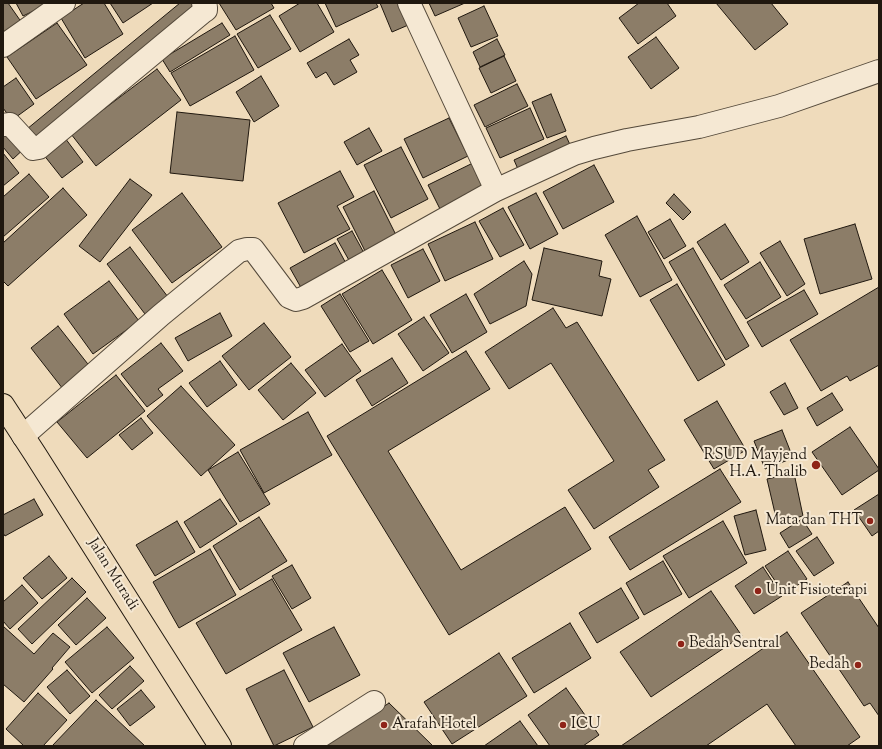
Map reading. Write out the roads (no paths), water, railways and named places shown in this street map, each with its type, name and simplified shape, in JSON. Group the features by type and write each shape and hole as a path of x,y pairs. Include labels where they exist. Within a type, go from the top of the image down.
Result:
{"highway":[{"name":"Jalan Muradi","path":"3,406 220,746"}],"street":[{"path":"3,46 64,3"},
{"path":"3,125 10,124 33,149 39,148 204,12 206,7 203,3"},
{"path":"409,3 496,190"},
{"path":"23,436 160,315 239,251 253,249 289,297 296,300 303,298 496,190 574,154 627,140 699,127 779,106 879,71"},
{"path":"305,746 374,702"}],"place":[{"name":"RSUD Mayjend H.A. Thalib","path":"816,465"},
{"name":"Mata dan THT","path":"870,521"},
{"name":"Unit Fisioterapi","path":"758,591"},
{"name":"Bedah Sentral","path":"681,644"},
{"name":"Bedah","path":"858,665"},
{"name":"Arafah Hotel","path":"384,725"},
{"name":"ICU","path":"563,725"}]}
